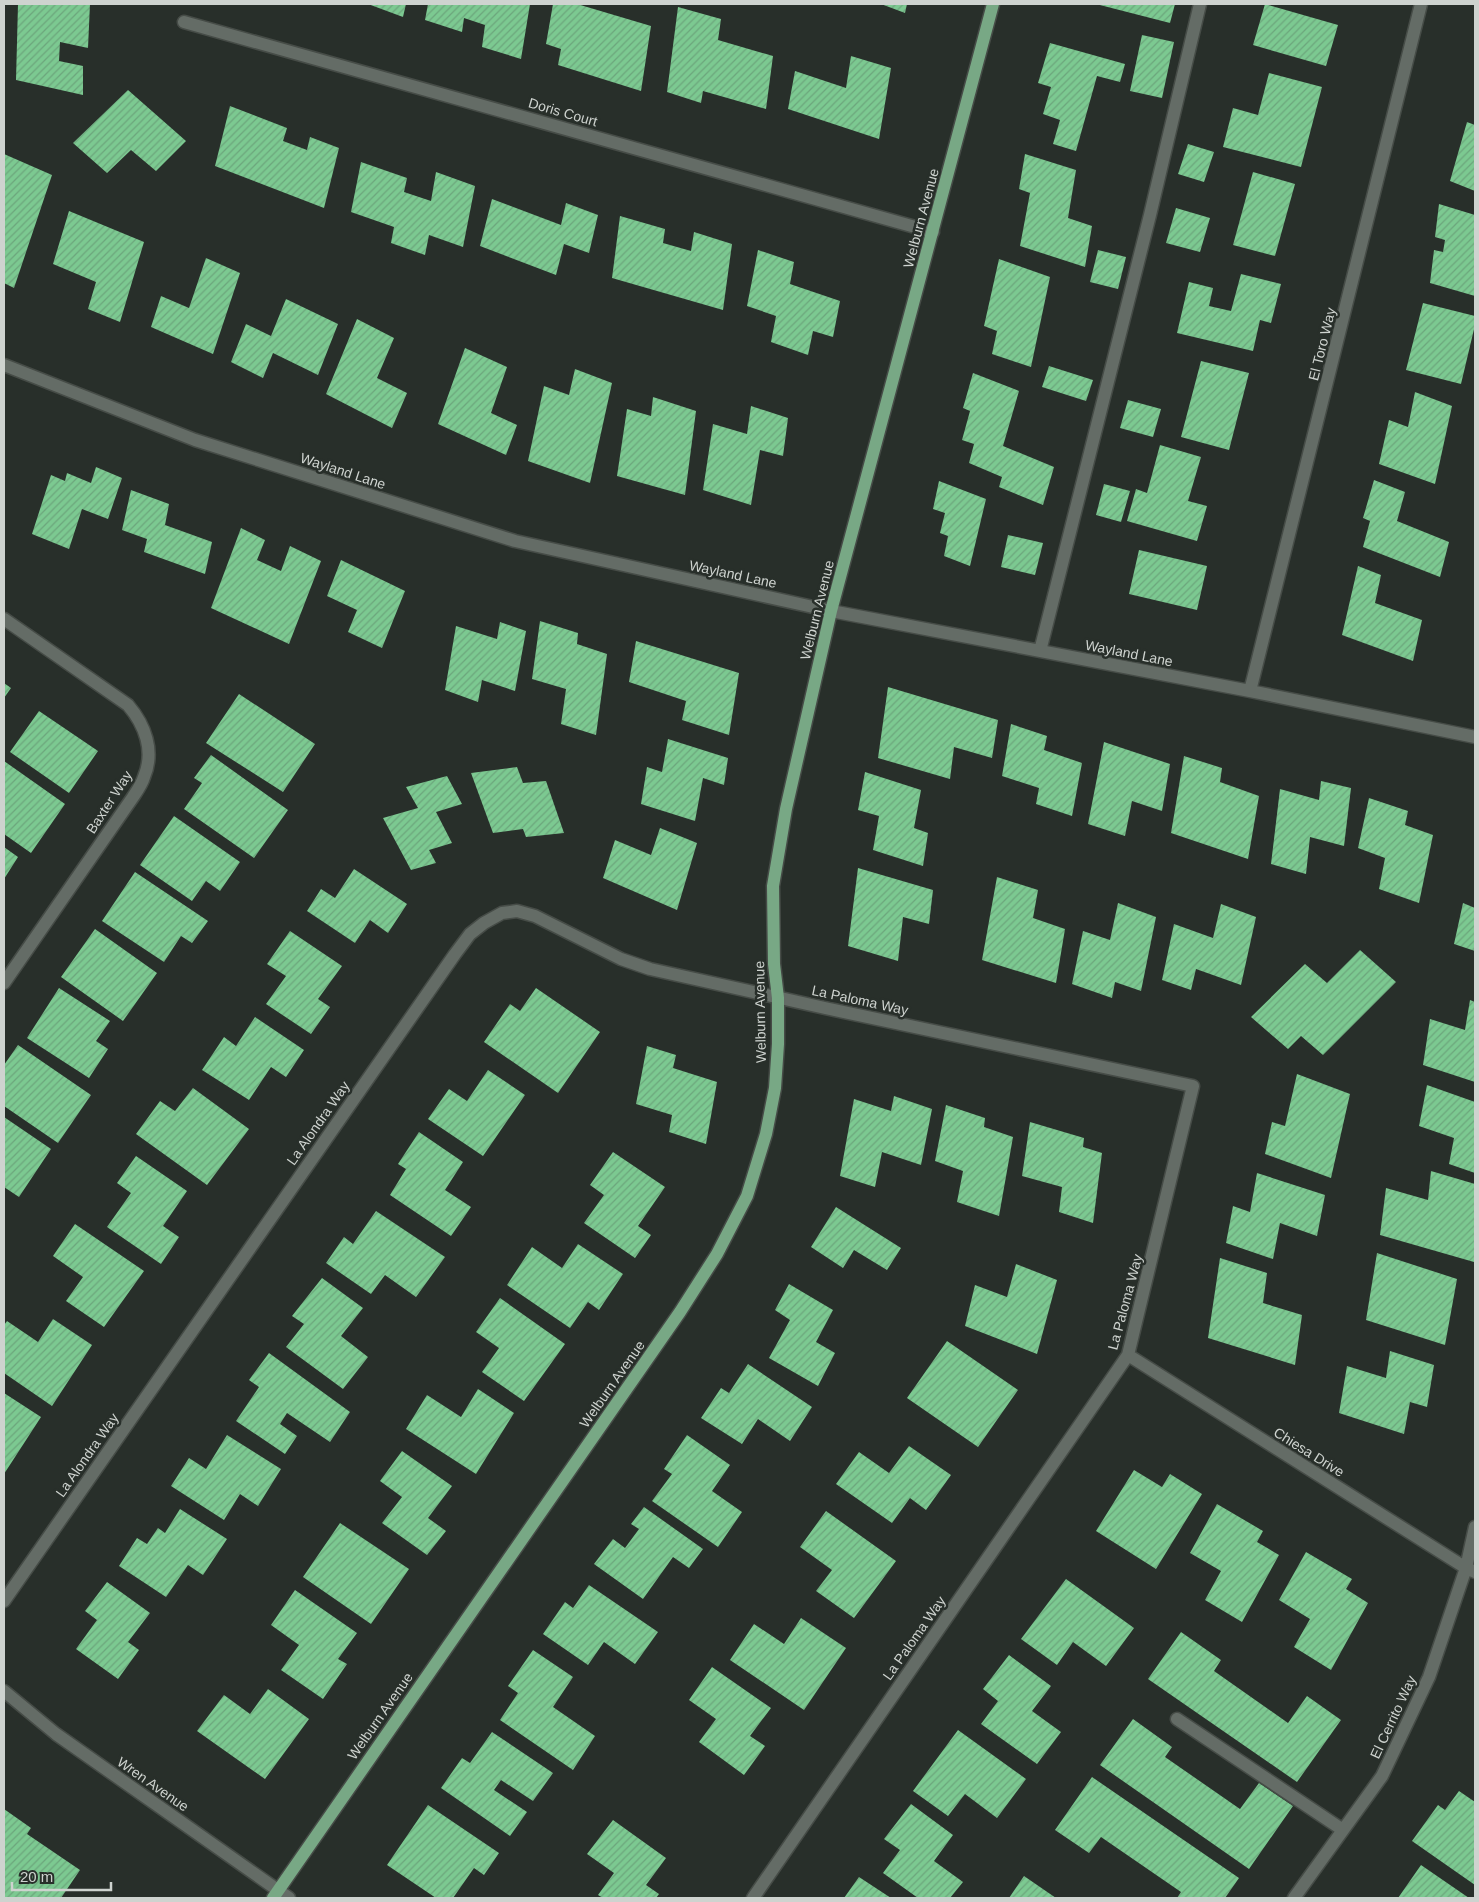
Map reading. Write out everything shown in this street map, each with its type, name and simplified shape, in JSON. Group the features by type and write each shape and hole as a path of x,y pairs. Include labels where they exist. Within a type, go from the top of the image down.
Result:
{"main road":[{"name":"Welburn Avenue","path":"280,1896 675,1320 717,1254 747,1196 766,1134 775,1088 778,1044 778,998 774,964 773,886 786,809 830,611 993,4"}],"street":[{"path":"1040,651 1150,215 1200,4"},
{"name":"El Toro Way","path":"1250,691 1421,4"},
{"name":"Doris Court","path":"184,22 933,232"},
{"name":"Wayland Lane","path":"4,365 195,440 515,541 830,611 1250,691 1475,737"},
{"name":"Baxter Way","path":"4,618 128,705 137,716 145,731 149,756 145,777 133,797 4,983"},
{"name":"La Alondra Way","path":"4,1601 454,954 470,934 484,923 502,913 517,912 535,916 621,959 650,969 778,998"},
{"name":"La Paloma Way","path":"753,1898 1128,1355 1193,1086 778,998"},
{"name":"Chiesa Drive","path":"1128,1355 1470,1570"},
{"name":"El Cerrito Way","path":"1294,1898 1382,1776 1426,1685 1470,1570 1475,1527"},
{"name":"Wren Avenue","path":"4,1691 56,1734 280,1896"},
{"path":"1177,1719 1343,1830"}],"building":[{"path":"18,4 90,4 88,48 60,42 59,61 83,66 83,95 16,80"},
{"path":"368,4 406,4 403,17"},
{"path":"428,4 530,4 521,59 482,47 485,25 464,18 462,32 425,20"},
{"path":"553,4 577,4 651,26 641,91 558,65 561,49 546,44"},
{"path":"881,4 907,4 905,13"},
{"path":"1096,4 1175,4 1170,23"},
{"path":"1265,4 1338,25 1326,66 1253,45"},
{"path":"678,7 721,19 718,40 773,56 766,109 703,91 701,103 667,92"},
{"path":"1142,35 1174,42 1162,98 1130,91"},
{"path":"1050,43 1125,64 1120,82 1097,76 1076,151 1053,144 1060,120 1043,114 1051,87 1038,83"},
{"path":"851,56 891,68 879,139 788,109 795,71 846,88"},
{"path":"1269,73 1322,87 1301,167 1223,147 1233,108 1258,115"},
{"path":"128,90 186,141 156,171 131,150 107,173 73,143"},
{"path":"230,106 287,128 283,141 307,150 310,137 339,148 324,208 215,166"},
{"path":"1467,122 1475,125 1475,191 1450,181"},
{"path":"1188,144 1214,152 1204,182 1178,174"},
{"path":"4,154 52,175 14,288 4,283"},
{"path":"1025,154 1076,170 1068,218 1092,226 1085,267 1020,246 1030,193 1019,189"},
{"path":"361,162 407,178 404,192 431,201 436,172 475,186 463,247 429,235 425,255 391,243 394,227 351,212"},
{"path":"1253,172 1295,184 1275,256 1233,245"},
{"path":"492,199 561,225 566,203 598,215 589,253 564,244 556,275 480,246"},
{"path":"1439,204 1475,215 1475,296 1430,283 1434,250 1443,252 1445,240 1435,237"},
{"path":"1176,208 1210,218 1200,252 1166,243"},
{"path":"69,211 144,242 120,322 88,309 96,282 53,264"},
{"path":"620,216 665,229 663,243 691,251 694,232 732,244 723,310 612,278"},
{"path":"758,250 794,262 790,284 840,301 833,337 813,331 808,355 771,342 776,316 747,306"},
{"path":"1098,250 1126,257 1118,289 1090,282"},
{"path":"206,258 240,273 213,354 151,327 161,296 189,308"},
{"path":"999,259 1050,277 1031,367 992,354 997,331 984,326"},
{"path":"1241,274 1281,284 1271,323 1260,320 1253,351 1177,333 1189,282 1213,288 1209,306 1231,311"},
{"path":"286,299 338,324 318,375 273,353 263,378 231,362 246,324 271,336"},
{"path":"1423,303 1475,316 1475,325 1461,384 1406,370"},
{"path":"357,319 394,338 377,378 407,393 392,428 326,394"},
{"path":"465,348 507,367 491,413 517,425 506,455 438,424"},
{"path":"1201,361 1249,373 1229,450 1181,437"},
{"path":"1049,366 1093,380 1086,401 1042,387"},
{"path":"575,369 612,383 590,483 528,461 544,386 569,395"},
{"path":"973,373 1019,391 1003,446 1054,467 1043,505 999,487 1002,477 969,463 974,444 962,440 970,411 963,408"},
{"path":"1415,392 1452,406 1435,484 1379,464 1389,420 1408,427"},
{"path":"653,397 696,411 685,495 617,476 627,409 651,416"},
{"path":"1128,400 1161,409 1153,437 1120,428"},
{"path":"751,406 788,418 783,456 760,450 751,505 703,490 713,424 747,434"},
{"path":"1160,445 1201,457 1188,501 1207,506 1197,541 1127,521 1136,489 1147,493"},
{"path":"96,467 122,478 108,519 82,509 69,549 32,534 51,475 65,481 67,473 91,483"},
{"path":"1374,480 1405,492 1397,521 1449,542 1440,577 1363,547 1370,521 1363,518"},
{"path":"939,481 986,499 970,566 944,556 948,536 940,533 945,513 933,509"},
{"path":"1104,484 1130,491 1121,522 1096,515"},
{"path":"131,490 169,504 165,525 212,542 205,574 144,552 147,539 122,530"},
{"path":"241,528 265,540 257,560 281,571 290,546 321,561 289,644 211,608"},
{"path":"1008,535 1043,543 1035,575 1001,567"},
{"path":"1139,550 1207,566 1197,610 1129,594"},
{"path":"341,560 405,591 382,648 348,632 357,610 327,596"},
{"path":"1358,566 1381,575 1375,603 1422,620 1413,661 1342,635"},
{"path":"540,621 578,633 577,644 607,654 596,735 561,724 566,689 532,679"},
{"path":"500,622 526,631 515,691 482,680 478,702 445,690 456,626 497,639"},
{"path":"636,641 739,673 729,735 682,720 686,701 629,682"},
{"path":"4,683 11,688 4,698"},
{"path":"888,687 998,720 992,758 954,747 950,779 878,758"},
{"path":"239,694 315,744 283,792 206,743"},
{"path":"39,711 98,751 69,793 10,752"},
{"path":"1011,724 1047,736 1044,750 1082,763 1072,816 1036,804 1039,788 1002,776"},
{"path":"668,739 728,758 724,785 703,778 695,821 641,804 647,767 662,772"},
{"path":"1104,742 1170,764 1162,811 1132,801 1125,836 1088,824"},
{"path":"211,755 288,810 254,858 184,809 202,783 194,778"},
{"path":"1184,756 1222,768 1220,782 1259,796 1248,859 1171,833"},
{"path":"4,761 65,804 31,853 4,834"},
{"path":"517,767 523,783 546,781 564,833 526,837 523,829 493,833 471,773"},
{"path":"865,772 921,790 914,828 928,833 923,866 873,850 879,816 858,810"},
{"path":"447,776 462,804 436,812 452,843 429,850 436,863 411,870 383,818 418,808 406,787"},
{"path":"1321,781 1351,788 1344,846 1310,837 1306,874 1271,864 1280,789 1319,800"},
{"path":"1369,798 1408,811 1405,825 1433,835 1419,903 1379,889 1385,858 1358,848"},
{"path":"174,816 240,862 220,891 206,881 192,901 140,865"},
{"path":"660,828 697,843 677,910 603,878 615,840 651,855"},
{"path":"4,847 18,857 4,879"},
{"path":"858,868 933,890 929,924 903,917 898,961 848,946"},
{"path":"354,869 407,904 388,933 370,920 355,943 307,911 321,889 335,898"},
{"path":"135,872 208,921 192,943 181,936 164,962 102,921"},
{"path":"997,877 1038,890 1033,918 1065,929 1056,983 982,960"},
{"path":"1118,903 1156,917 1141,991 1115,982 1112,998 1072,984 1083,931 1110,940"},
{"path":"1463,903 1475,908 1475,951 1454,944"},
{"path":"1221,904 1256,917 1241,985 1196,969 1191,990 1162,980 1174,924 1213,938"},
{"path":"95,929 157,973 123,1021 61,977"},
{"path":"290,931 342,966 318,999 330,1007 311,1034 266,1004 286,976 267,964"},
{"path":"1360,950 1396,982 1323,1055 1301,1036 1288,1049 1251,1017 1305,964 1327,983"},
{"path":"59,988 110,1021 96,1041 108,1049 89,1078 27,1038"},
{"path":"536,988 600,1032 558,1093 484,1042 510,1004 520,1011"},
{"path":"1470,1000 1475,1002 1475,1082 1423,1065 1430,1019 1465,1030"},
{"path":"255,1017 304,1050 286,1077 271,1067 249,1100 202,1070 224,1037 236,1046"},
{"path":"18,1045 91,1095 58,1143 4,1106 4,1065"},
{"path":"647,1046 676,1055 673,1068 717,1082 706,1144 669,1132 672,1115 636,1104"},
{"path":"488,1070 525,1095 483,1156 428,1119 449,1089 467,1101"},
{"path":"1297,1074 1350,1094 1331,1178 1265,1154 1272,1122 1285,1126"},
{"path":"1427,1085 1475,1102 1475,1173 1449,1164 1454,1138 1419,1126"},
{"path":"193,1088 249,1129 207,1185 136,1134 160,1101 175,1111"},
{"path":"894,1096 932,1109 921,1165 882,1152 875,1187 840,1176 854,1099 891,1111"},
{"path":"946,1105 985,1118 984,1127 1013,1137 999,1216 957,1202 963,1171 935,1161"},
{"path":"4,1117 51,1149 19,1197 4,1187"},
{"path":"1030,1122 1084,1138 1083,1147 1102,1153 1093,1223 1059,1212 1062,1187 1022,1176"},
{"path":"419,1132 463,1162 445,1190 471,1207 451,1236 390,1195 406,1169 398,1164"},
{"path":"613,1152 665,1187 638,1226 651,1235 635,1258 584,1223 604,1195 590,1185"},
{"path":"136,1156 187,1191 163,1226 179,1237 161,1264 107,1227 131,1193 117,1183"},
{"path":"1431,1171 1475,1184 1474,1262 1380,1235 1386,1188 1428,1200"},
{"path":"1257,1173 1325,1195 1317,1236 1280,1223 1273,1259 1226,1243 1233,1206 1250,1212"},
{"path":"836,1207 901,1248 887,1270 854,1250 843,1268 811,1247"},
{"path":"376,1211 445,1257 416,1297 385,1275 371,1294 326,1263 344,1237 353,1244"},
{"path":"75,1224 144,1271 104,1327 66,1301 83,1277 53,1256"},
{"path":"578,1244 623,1274 599,1310 588,1302 570,1328 507,1285 532,1247 562,1268"},
{"path":"1377,1253 1457,1279 1445,1345 1366,1320"},
{"path":"1220,1258 1267,1273 1263,1303 1302,1315 1295,1365 1208,1338"},
{"path":"1016,1264 1057,1280 1037,1354 965,1326 975,1285 1007,1297"},
{"path":"322,1278 363,1308 341,1336 368,1357 343,1389 286,1347 304,1324 292,1316"},
{"path":"789,1284 833,1310 816,1342 835,1353 818,1386 769,1358 790,1320 775,1310"},
{"path":"500,1298 565,1344 524,1401 482,1372 499,1348 476,1332"},
{"path":"53,1319 92,1345 52,1406 4,1373 4,1325 7,1321 38,1342"},
{"path":"947,1341 1018,1390 978,1447 907,1398"},
{"path":"1390,1351 1434,1365 1427,1407 1410,1402 1404,1434 1339,1413 1347,1366 1386,1378"},
{"path":"269,1353 350,1412 330,1442 287,1413 280,1424 297,1436 285,1454 236,1421 259,1387 249,1380"},
{"path":"748,1364 812,1407 790,1441 758,1419 742,1444 701,1418 721,1388 729,1393"},
{"path":"478,1389 514,1413 476,1474 406,1429 427,1395 461,1417"},
{"path":"4,1393 41,1417 4,1474"},
{"path":"227,1435 281,1469 258,1506 240,1494 224,1520 171,1486 189,1458 206,1469"},
{"path":"687,1435 730,1465 712,1491 742,1512 718,1547 652,1501 672,1474 664,1469"},
{"path":"909,1446 951,1475 926,1510 910,1498 892,1523 836,1484 859,1452 889,1473"},
{"path":"402,1451 452,1486 428,1518 446,1531 427,1555 382,1523 402,1497 380,1481"},
{"path":"1134,1470 1162,1487 1170,1474 1202,1494 1156,1569 1096,1531"},
{"path":"1217,1504 1263,1531 1257,1542 1279,1555 1242,1622 1205,1600 1221,1571 1190,1553"},
{"path":"644,1507 703,1549 689,1568 673,1557 643,1599 594,1564 613,1539 625,1548 639,1529 631,1524"},
{"path":"180,1509 227,1539 203,1575 188,1565 166,1597 119,1566 137,1538 147,1544 158,1528 165,1533"},
{"path":"826,1511 896,1561 854,1618 816,1591 832,1570 800,1547"},
{"path":"340,1523 409,1569 371,1624 303,1577"},
{"path":"1306,1552 1352,1579 1346,1589 1368,1603 1331,1670 1294,1647 1310,1619 1279,1600"},
{"path":"1066,1579 1134,1628 1106,1666 1073,1642 1057,1665 1021,1639"},
{"path":"107,1582 150,1613 128,1642 139,1650 118,1679 76,1649 97,1620 85,1611"},
{"path":"589,1585 658,1632 635,1664 604,1642 588,1665 543,1634 565,1602 573,1608"},
{"path":"295,1590 357,1633 338,1659 347,1664 323,1699 281,1670 299,1645 271,1625"},
{"path":"801,1618 846,1648 804,1710 730,1660 754,1624 784,1644"},
{"path":"1181,1632 1221,1660 1214,1671 1288,1723 1307,1696 1341,1720 1297,1782 1148,1679"},
{"path":"533,1650 573,1677 553,1707 595,1736 573,1770 500,1720 518,1693 508,1686"},
{"path":"1009,1655 1051,1686 1032,1711 1061,1732 1037,1764 981,1724 998,1701 983,1689"},
{"path":"712,1667 771,1708 750,1736 765,1746 744,1775 699,1742 716,1719 689,1700"},
{"path":"268,1689 309,1719 265,1779 197,1731 224,1695 250,1714"},
{"path":"1133,1719 1172,1747 1165,1757 1240,1809 1259,1783 1293,1806 1249,1869 1100,1765"},
{"path":"958,1730 1026,1779 997,1818 965,1794 948,1816 913,1791"},
{"path":"492,1732 553,1773 533,1801 501,1780 494,1790 527,1812 510,1836 441,1788 462,1758 470,1763"},
{"path":"1092,1777 1239,1878 1225,1898 1177,1898 1181,1892 1101,1837 1089,1853 1055,1830"},
{"path":"1459,1791 1475,1802 1475,1885 1412,1841 1438,1805 1445,1810"},
{"path":"911,1804 953,1835 934,1861 963,1882 950,1898 918,1898 883,1873 900,1850 884,1839"},
{"path":"428,1805 499,1853 484,1875 474,1868 453,1898 436,1898 387,1865"},
{"path":"4,1809 31,1828 27,1834 80,1870 61,1898 4,1898"},
{"path":"613,1820 666,1858 646,1885 659,1894 656,1898 603,1898 598,1895 614,1873 587,1854"},
{"path":"1421,1865 1469,1898 1398,1898"},
{"path":"1024,1876 1056,1898 1009,1898"},
{"path":"859,1877 891,1898 844,1898"}]}
